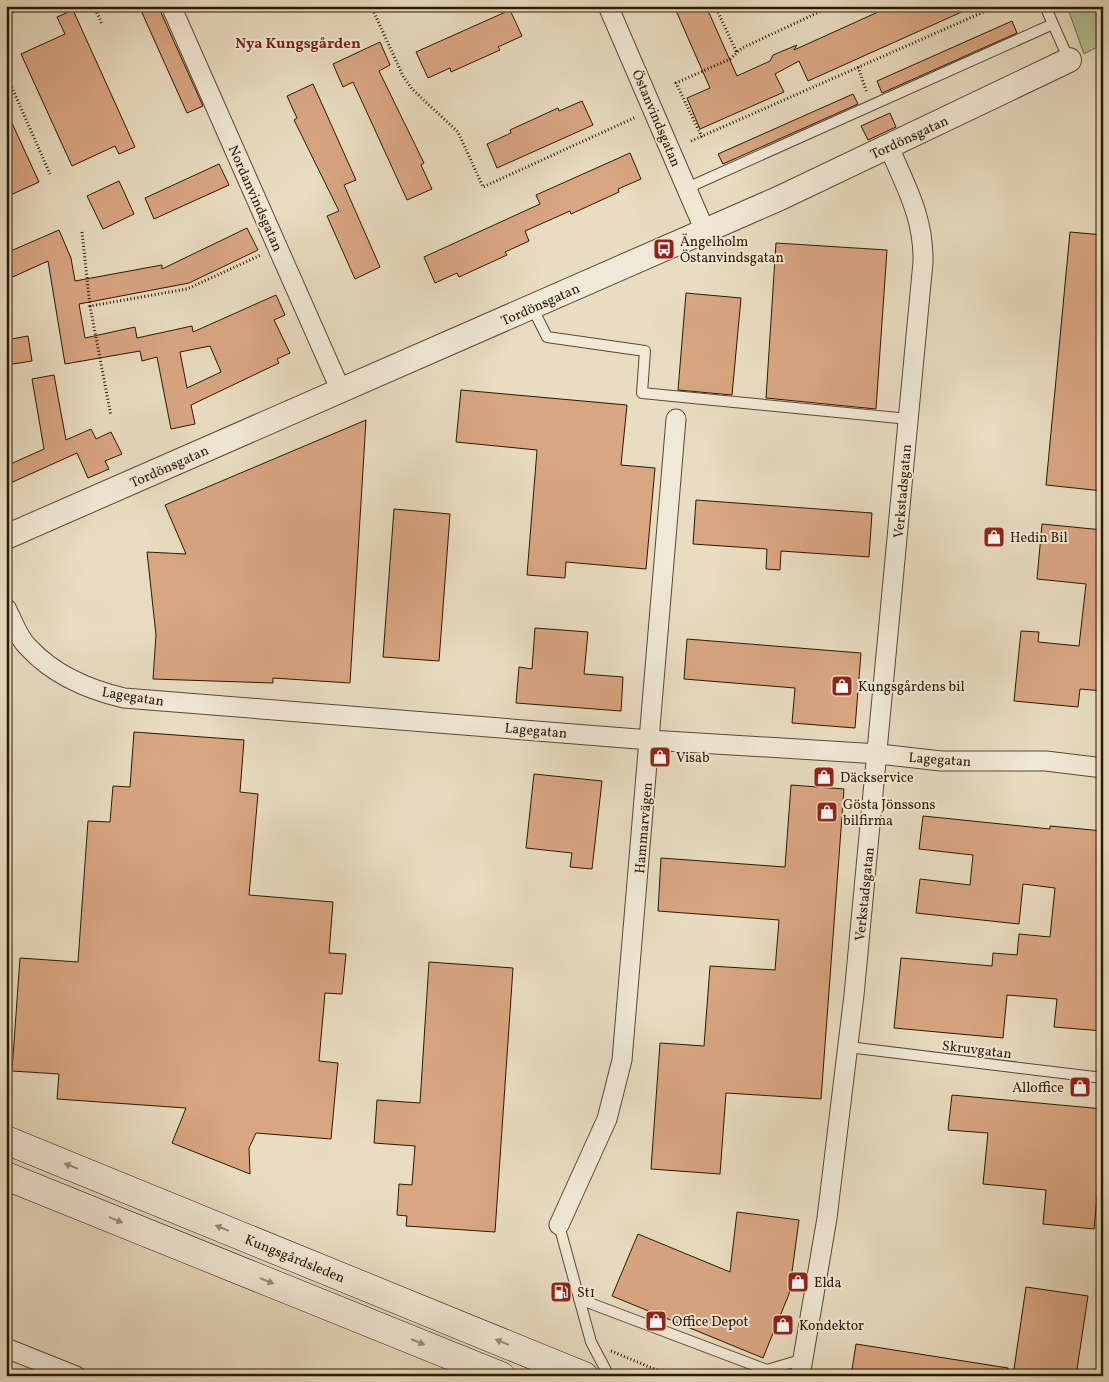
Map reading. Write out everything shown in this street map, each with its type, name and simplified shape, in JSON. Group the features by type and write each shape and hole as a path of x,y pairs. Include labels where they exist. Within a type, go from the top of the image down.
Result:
{"main road":[{"name":"Kungsgårdsleden","path":"6,1140 584,1376"},
{"path":"6,1176 502,1376"}],"street":[{"name":"Nordanvindsgatan","path":"171,6 341,390"},
{"name":"Östanvindsgatan","path":"608,6 705,231"},
{"name":"Tordönsgatan","path":"6,537 705,231 890,147 1069,60"},
{"name":"Verkstadsgatan","path":"802,1367 827,1218 848,1047 878,754 923,243 917,211 890,147"},
{"name":"Hammarvägen","path":"559,1225 607,1119 622,1060 676,419"},
{"name":"Lagegatan","path":"6,608 28,648 50,666 98,692 124,698 650,740 878,754 941,761 1046,761 1103,768"},
{"path":"6,1348 76,1376"}],"lane":[{"path":"1045,6 1069,60"},
{"path":"687,188 1053,24"},
{"path":"532,307 547,338 645,351 642,393 909,419"},
{"name":"Skruvgatan","path":"848,1047 1103,1078"},
{"path":"559,1225 591,1342 609,1376"},
{"path":"579,1299 767,1370 802,1367"}],"path":[{"path":"6,15 26,6"},
{"path":"94,6 102,24"},
{"path":"371,6 403,76 412,89 458,132 483,186 653,109"},
{"path":"715,6 737,53"},
{"path":"702,137 676,83 730,59 742,48 832,6"},
{"path":"690,141 997,6"},
{"path":"858,67 871,105"},
{"path":"6,74 50,174"},
{"path":"82,232 90,306 111,416"},
{"path":"90,306 187,289 278,248"},
{"path":"591,1342 671,1376"}],"green space":[{"path":"1067,6 1103,6 1103,44 1084,54"}],"building":[{"path":"139,6 158,6 203,106 187,113"},
{"path":"674,6 706,6 737,76 770,61 773,55 797,45 794,50 878,12 884,6 975,6 808,81 799,61 775,74 784,92 700,129 687,98 710,88"},
{"path":"73,10 135,147 119,154 115,146 72,166 21,54 65,34 57,17"},
{"path":"510,10 522,36 498,47 500,50 451,72 450,68 428,78 416,52"},
{"path":"1012,21 1017,33 882,93 877,81"},
{"path":"380,42 390,65 379,71 424,163 421,165 432,189 407,200 353,82 343,87 333,64"},
{"path":"313,84 356,180 344,185 380,267 355,279 327,216 339,211 294,120 297,118 287,96"},
{"path":"853,94 858,104 723,164 718,154"},
{"path":"582,101 593,125 497,168 487,144 511,133 510,130 558,108 559,111"},
{"path":"6,110 39,182 6,197"},
{"path":"890,113 896,127 868,140 861,126"},
{"path":"630,153 641,179 618,189 619,192 571,214 570,211 525,231 529,241 505,252 507,255 459,277 457,273 435,283 424,257 540,204 536,195"},
{"path":"219,164 229,185 154,219 145,198"},
{"path":"119,181 134,214 103,229 87,196"},
{"path":"247,228 258,250 189,283 79,304 85,338 135,327 137,338 192,326 193,332 276,295 285,315 274,320 290,353 277,359 279,363 191,405 195,424 171,429 157,357 142,361 140,351 65,364 48,261 6,280 6,253 59,230 71,258 75,281 162,265 162,269","holes":["210,346 221,372 187,388 180,352"]},
{"path":"1070,232 1103,235 1103,491 1046,485"},
{"path":"776,243 887,250 876,409 766,398"},
{"path":"686,293 741,298 732,395 678,390"},
{"path":"28,336 32,361 6,365 6,340"},
{"path":"54,375 66,440 91,429 96,439 111,432 122,454 105,461 109,469 88,478 77,453 6,485 6,466 44,449 32,379"},
{"path":"461,390 627,405 621,465 655,468 646,569 566,562 565,578 527,575 537,450 456,442"},
{"path":"366,420 350,683 273,678 273,683 153,679 156,635 147,552 186,554 165,505"},
{"path":"696,500 872,513 869,557 781,551 780,570 766,569 767,549 693,544"},
{"path":"394,509 450,514 439,661 383,657"},
{"path":"1042,524 1103,530 1103,691 1080,689 1078,707 1014,701 1021,631 1039,632 1038,642 1079,646 1086,584 1037,579"},
{"path":"535,628 588,632 584,674 623,677 621,711 516,703 519,667 532,669"},
{"path":"687,639 861,653 855,728 792,723 795,688 684,679"},
{"path":"134,732 244,740 240,792 258,794 249,895 333,902 329,953 346,954 342,994 325,993 319,1061 338,1063 331,1139 256,1133 249,1148 250,1174 172,1143 186,1108 57,1099 59,1074 12,1071 20,958 78,962 88,821 110,822 113,786 130,787"},
{"path":"534,774 602,781 592,869 570,867 572,853 526,848"},
{"path":"791,785 844,789 821,1099 726,1093 720,1174 651,1169 660,1043 704,1046 710,966 775,970 779,920 658,911 661,858 785,867"},
{"path":"923,816 1050,829 1050,826 1103,831 1103,1031 1054,1027 1057,999 1007,995 1003,1038 894,1028 901,958 992,966 993,953 1017,955 1019,934 1050,937 1055,888 1023,884 1019,924 916,913 920,879 970,885 973,855 919,849"},
{"path":"429,962 513,968 495,1232 406,1226 407,1216 397,1215 399,1184 412,1185 415,1146 374,1143 377,1100 420,1103"},
{"path":"952,1095 1103,1109 1103,1135 1094,1229 1043,1224 1046,1190 983,1184 988,1133 948,1130"},
{"path":"737,1212 799,1220 789,1294 763,1358 612,1296 638,1234 730,1272"},
{"path":"1026,1287 1088,1296 1076,1376 1013,1376"},
{"path":"856,1344 1008,1368 1007,1376 851,1376"}],"place":[{"name":"Ängelholm Östanvindsgatan","path":"664,249"},
{"name":"Hedin Bil","path":"994,537"},
{"name":"Kungsgårdens bil","path":"842,686"},
{"name":"Visab","path":"660,757"},
{"name":"Däckservice","path":"824,777"},
{"name":"Gösta Jönssons bilfirma","path":"827,812"},
{"name":"Alloffice","path":"1080,1087"},
{"name":"Elda","path":"798,1282"},
{"name":"St1","path":"561,1292"},
{"name":"Office Depot","path":"656,1321"},
{"name":"Kondektor","path":"783,1325"}],"district":[{"name":"Nya Kungsgården","path":"298,43"}]}
